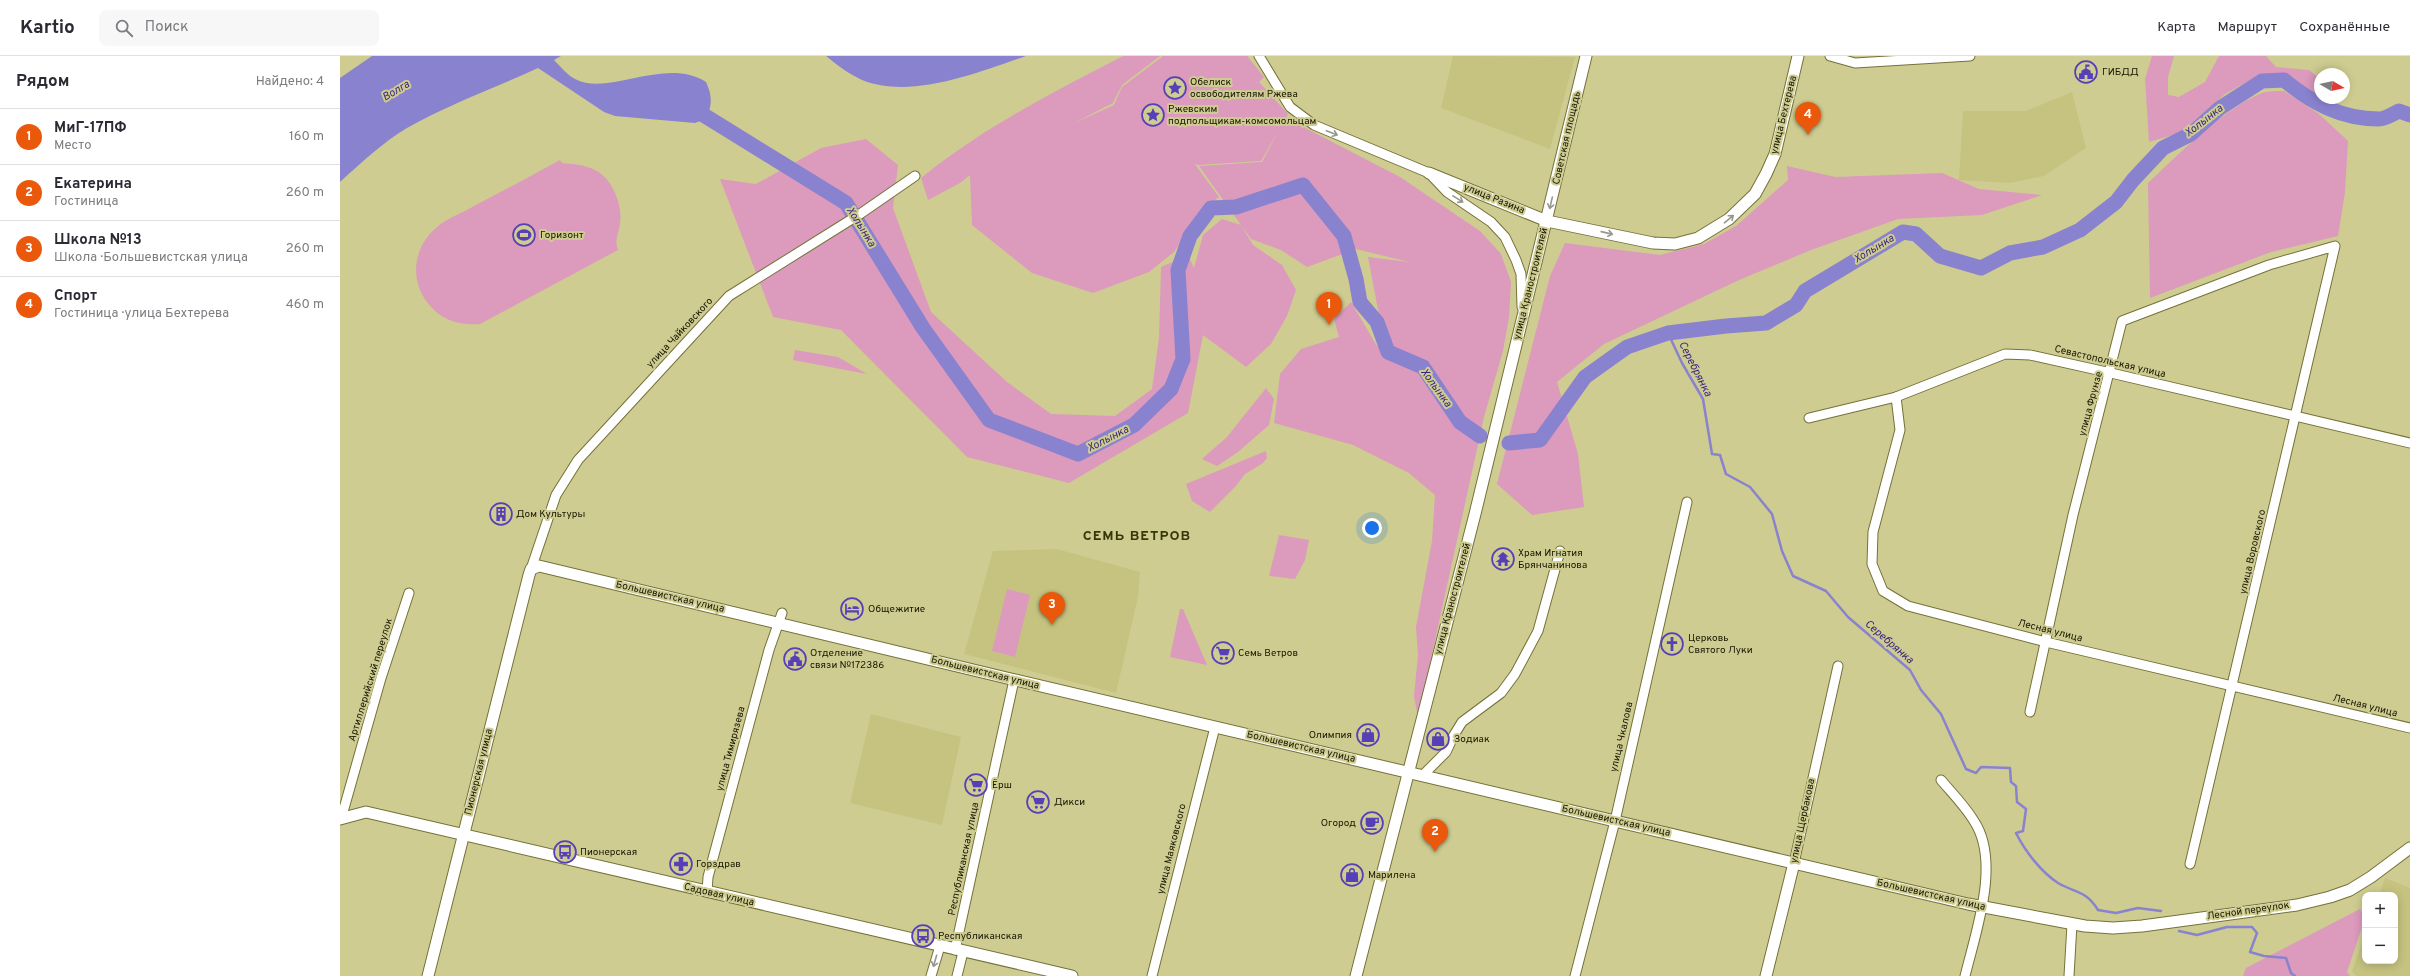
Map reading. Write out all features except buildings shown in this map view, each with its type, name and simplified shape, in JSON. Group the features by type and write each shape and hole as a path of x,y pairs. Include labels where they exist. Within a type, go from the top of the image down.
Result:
{"street":[{"name":"улица Разина","path":"1259,56 1290,107 1314,125 1547,221 1653,243 1675,244 1698,238 1714,230 1730,219 1755,194"},
{"name":"Советская площадь","path":"1547,221 1586,56"},
{"name":"улица Бехтерева","path":"1755,194 1775,154 1798,56"},
{"path":"1830,56 1855,63 1970,56"},
{"path":"1429,173 1447,192 1481,213 1505,237 1521,274 1522,299 1520,333"},
{"name":"улица Чайковского","path":"531,569 556,495 578,460 729,296 860,214 915,176"},
{"name":"улица Краностроителей","path":"1356,976 1520,333 1547,221"},
{"name":"улица Фрунзе","path":"2030,712 2073,515 2122,321 2269,265 2335,246"},
{"name":"улица Воровского","path":"2190,864 2335,246"},
{"name":"Севастопольская улица","path":"1810,418 1896,397 2005,354 2030,355 2410,444"},
{"name":"Лесная улица","path":"1896,397 1900,430 1873,532 1872,564 1883,592 1908,606 2046,642 2410,728"},
{"name":"улица Чкалова","path":"1574,976 1614,821 1687,502"},
{"path":"1422,776 1446,752 1454,734 1462,722 1501,693 1515,674 1538,631 1560,551"},
{"name":"Большевистская улица","path":"531,569 539,566 780,618 1014,680 1981,907 2072,924"},
{"name":"Пионерская улица","path":"428,976 531,569"},
{"name":"Артиллерийский переулок","path":"340,819 342,806 381,678 409,593"},
{"name":"улица Тимирязева","path":"707,892 708,877 752,712 780,618"},
{"name":"улица Щербакова","path":"1766,976 1794,863 1838,666"},
{"name":"Республиканская улица","path":"957,976 959,951 1014,680"},
{"name":"улица Маяковского","path":"1152,976 1214,727"},
{"path":"1941,780 1974,821 1985,845 1986,869 1981,907 1965,976"},
{"path":"342,806 366,812"},
{"path":"340,819 366,812"},
{"name":"Садовая улица","path":"366,812 959,951 1072,976"},
{"name":"Лесной переулок","path":"2072,924 2113,928 2142,926 2298,904 2350,890 2410,848"},
{"path":"2069,976 2072,924"},
{"path":"931,976 940,946"}],"shaded area":[{"path":"1123,56 1160,56 1122,85 1113,103 1072,124 1114,105 1122,87 1163,56 1247,56 1264,77 1259,82 1288,114 1286,118 1400,177 1480,231 1501,254 1511,282 1509,317 1503,351 1484,417 1418,718 1414,696 1418,655 1416,627 1432,541 1435,495 1409,473 1353,445 1274,423 1280,374 1301,349 1339,337 1334,319 1351,302 1377,346 1407,367 1429,367 1392,350 1378,310 1368,257 1409,262 1356,249 1307,267 1281,250 1251,239 1199,166 1262,162 1279,130 1261,161 1197,165 1194,163 1219,197 1204,209 1174,252 1149,272 1093,293 1032,273 972,225 970,175 960,183 928,200 921,178 945,160 969,143 1019,112"},
{"path":"1453,56 1575,57 1550,149 1441,108"},
{"path":"2152,56 2174,56 2168,77 2168,95 2179,97 2205,82 2219,56 2266,56 2276,67 2309,70 2314,74 2314,93 2306,91 2282,74 2254,78 2225,94 2183,132 2149,142 2145,79"},
{"path":"2270,91 2284,91 2319,114 2348,141 2345,192 2338,236 2271,252 2150,298 2148,183 2187,146 2232,110 2247,100 2262,93"},
{"path":"2072,92 2086,148 2044,176 2009,183 1959,180 1963,111 2026,111"},
{"path":"866,139 898,165 893,208 931,312 1007,382 1051,414 1115,416 1152,389 1159,338 1161,267 1188,255 1194,268 1203,235 1222,219 1241,225 1253,245 1282,265 1296,290 1287,316 1271,344 1246,367 1203,335 1188,413 1069,483 967,457 841,330 773,317 720,179 756,184 821,148"},
{"name":"Горизонт","path":"560,160 562,163 575,164 595,170 606,179 611,186 620,208 620,223 617,240 618,250 480,324 457,323 438,313 432,308 421,293 416,273 419,253 423,243 429,235 445,221"},
{"path":"1787,166 1835,177 1942,173 1979,189 2042,195 1982,215 1898,219 1811,250 1739,280 1604,344 1557,382 1578,454 1584,507 1532,515 1497,484 1550,276 1565,243 1660,255 1704,244 1736,226 1788,180"},
{"path":"795,350 838,357 867,374 793,360"},
{"path":"1266,388 1274,399 1269,425 1238,452 1217,466 1202,459 1227,437"},
{"path":"1266,451 1267,458 1263,463 1245,474 1235,487 1210,512 1192,501 1186,484"},
{"path":"1279,535 1309,540 1305,560 1295,579 1269,576"},
{"path":"1057,549 1140,572 1138,597 1116,693 964,654 993,551"},
{"path":"1007,589 1030,595 1015,657 992,651"},
{"path":"1180,609 1183,609 1207,665 1170,657"},
{"path":"871,714 961,737 942,825 850,803"},
{"path":"2385,878 2410,888 2410,976 2356,976 2352,971 2362,943 2362,964 2398,964 2398,892 2380,892"},
{"path":"2360,909 2362,913 2362,927 2347,972 2350,976 2243,976 2246,968"}],"water":[{"name":"Волга","path":"372,56 561,56 554,60 575,79 589,83 604,83 655,74 673,73 690,75 706,82 709,88 711,100 708,112 701,120 695,123 615,116 604,112 538,68 423,119 407,128 380,147 340,182 340,78"},
{"path":"826,56 1026,56 945,82 902,87 881,85 862,80 843,69"}],"waterway":[{"name":"Холынка","path":"1509,443 1540,440 1585,377 1627,347 1668,333 1766,323 1796,305 1805,291 1903,232 1916,234 1940,256 1981,268 2010,253 2043,247 2080,230 2116,202 2133,180 2163,148 2191,134 2220,108 2262,81 2284,80 2305,96 2316,102 2340,113 2352,116 2381,119 2399,111 2410,115"},
{"name":"Холынка","path":"689,106 846,203 923,328 989,420 1078,454 1134,425 1171,389 1183,359 1178,270 1190,236 1211,208 1236,207 1303,185 1344,236 1356,279 1360,302 1377,322 1388,352 1423,367 1460,422 1480,436"},
{"name":"Серебрянка","path":"1668,333 1682,363 1703,399 1712,454 1720,455 1726,474 1750,487 1772,514 1782,551 1793,576 1826,591 1848,617 1910,670 1921,690 1941,714 1966,769 1976,773 1981,767 2010,768 2011,782 2016,786 2017,802 2026,809 2023,831 2016,833 2034,861 2058,883 2085,895 2098,910 2116,913 2138,908 2161,911"},
{"path":"2179,931 2197,935 2227,927 2252,927 2257,933 2250,952 2264,956 2286,958 2291,973 2295,976"}],"place":[{"name":"ГИБДД","path":"2086,72"},
{"name":"Обелиск освободителям Ржева","path":"1175,88"},
{"name":"Ржевским подпольщикам-комсомольцам","path":"1153,115"},
{"name":"Спорт","path":"1808,135"},
{"name":"Горизонт","path":"524,235"},
{"name":"МиГ-17ПФ","path":"1329,325"},
{"name":"Дом Культуры","path":"501,514"},
{"name":"Храм Игнатия Брянчанинова","path":"1503,559"},
{"name":"Общежитие","path":"852,609"},
{"name":"Школа №13","path":"1052,625"},
{"name":"Церковь Святого Луки","path":"1672,644"},
{"name":"Семь Ветров","path":"1223,653"},
{"name":"Отделение связи №172386","path":"795,659"},
{"name":"Олимпия","path":"1368,735"},
{"name":"Зодиак","path":"1438,739"},
{"name":"Ёрш","path":"976,785"},
{"name":"Дикси","path":"1038,802"},
{"name":"Огород","path":"1372,823"},
{"name":"Пионерская","path":"565,852"},
{"name":"Екатерина","path":"1435,852"},
{"name":"Горздрав","path":"681,864"},
{"name":"Марилена","path":"1352,875"},
{"name":"Республиканская","path":"923,936"}],"district":[{"name":"СЕМЬ ВЕТРОВ","path":"1137,536"}]}
